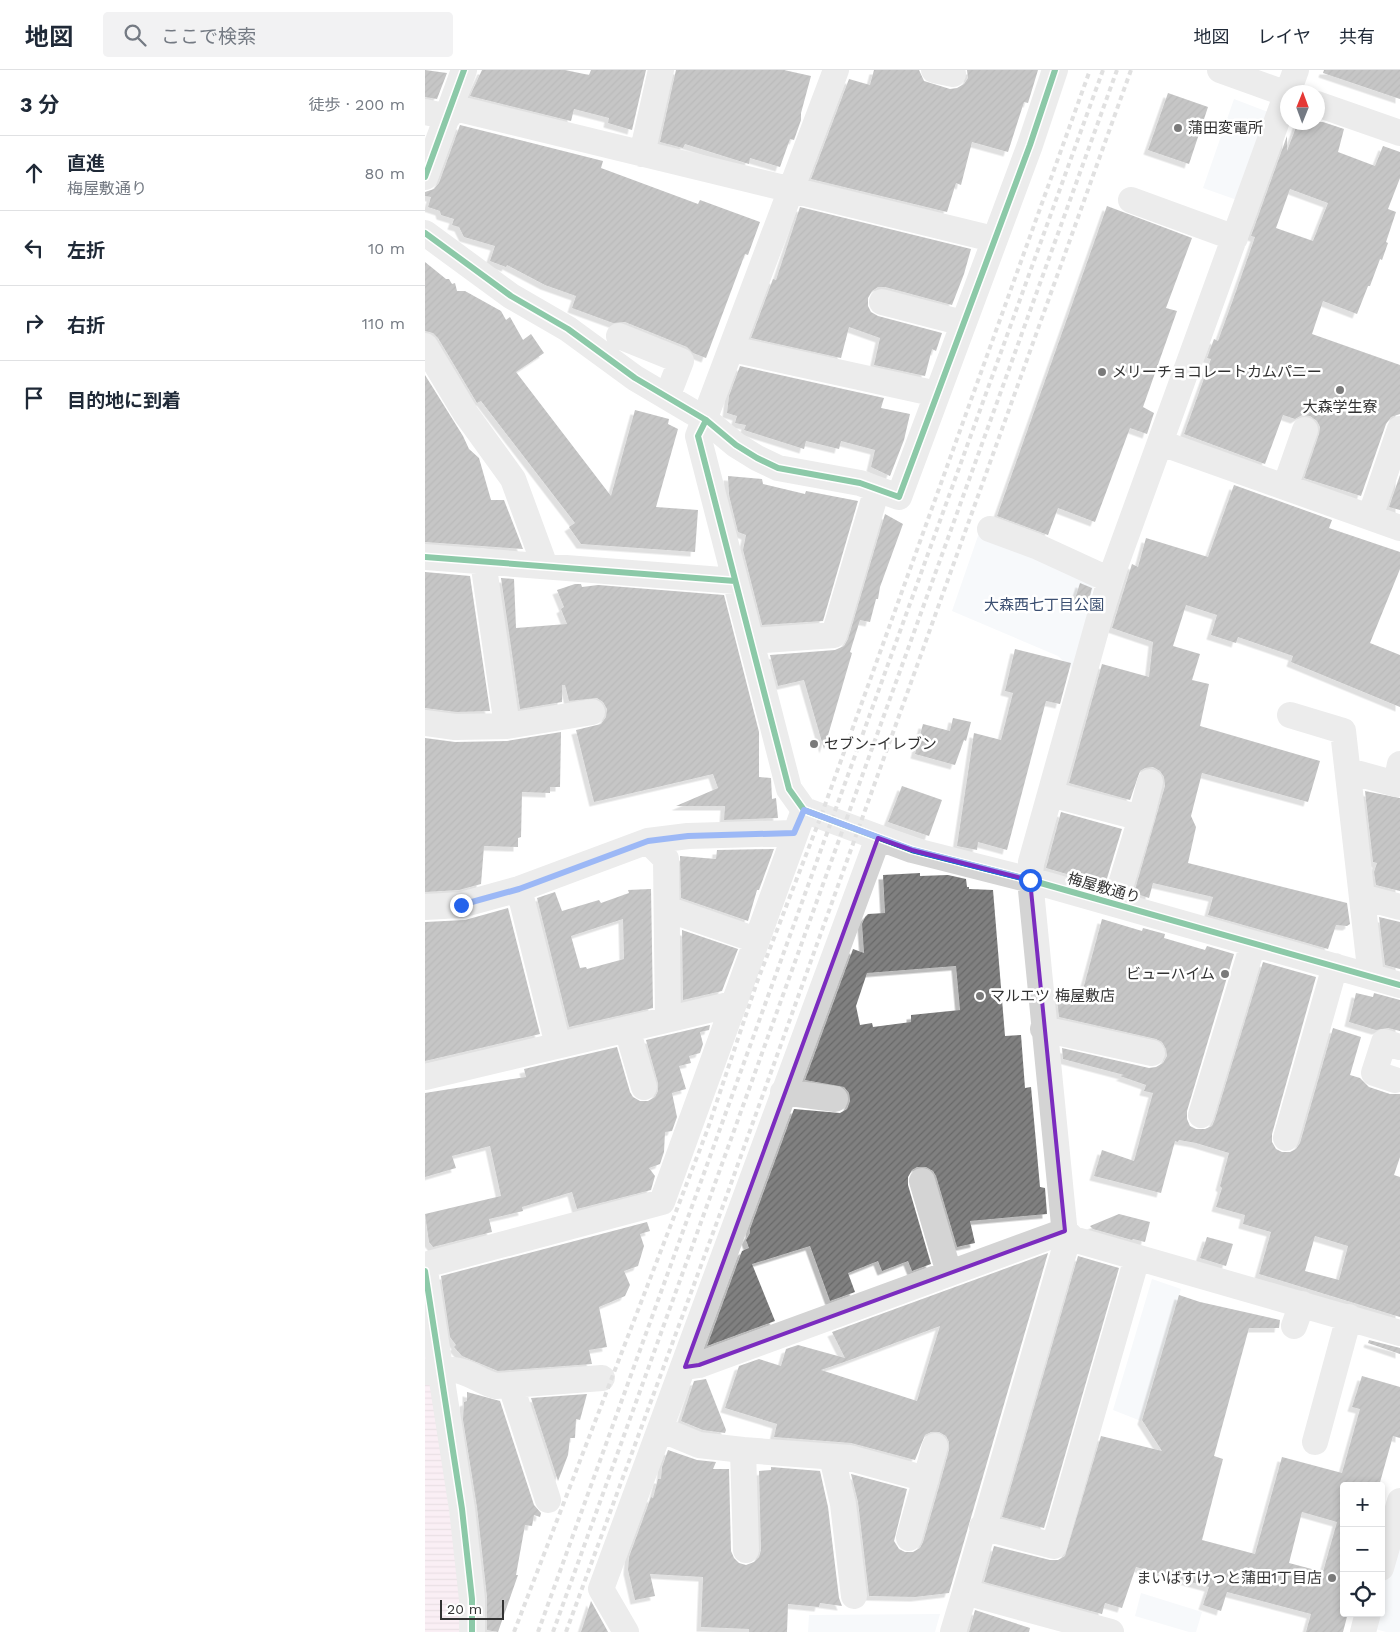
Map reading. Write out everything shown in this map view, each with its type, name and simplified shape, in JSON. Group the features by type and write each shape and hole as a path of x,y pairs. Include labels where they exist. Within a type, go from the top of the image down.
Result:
{"street":[{"path":"425,177 441,112 464,70"},
{"path":"643,154 661,70"},
{"path":"425,1265 662,1202 794,833 804,810 789,789 698,436 706,420 836,70"},
{"path":"425,234 511,296 568,330 635,378 706,420 736,445 778,468 841,479 899,497 1055,70"},
{"path":"1220,70 1280,90"},
{"path":"1291,85 1296,70"},
{"path":"1325,107 1400,133"},
{"path":"441,112 643,154 993,239"},
{"path":"953,1632 982,1526 1064,1250 1065,1231 1057,1101 1043,1029 1030,880 1031,862 1110,580 1280,115"},
{"path":"1131,200 1235,238"},
{"path":"882,302 963,323"},
{"path":"619,336 681,361 667,397"},
{"path":"425,346 466,414 513,480 545,566"},
{"path":"732,349 937,394"},
{"path":"1370,517 1400,429"},
{"path":"1285,487 1305,430"},
{"path":"1161,443 1400,528"},
{"path":"751,640 834,635 877,489"},
{"path":"991,529 1036,546 1110,580"},
{"path":"425,557 735,581"},
{"path":"483,561 507,726"},
{"path":"425,723 455,727 507,726 592,712"},
{"path":"1290,715 1343,732 1349,771 1371,977"},
{"path":"1349,771 1399,778"},
{"path":"1115,904 1150,782"},
{"path":"1050,794 1141,818"},
{"name":"梅屋敷通り","path":"804,810 913,850 1030,880 1080,900 1115,904 1400,985"},
{"path":"425,907 461,905 519,889 648,841 688,836 794,833"},
{"path":"626,1632 601,1589 685,1367 783,1092 878,838"},
{"path":"648,841 666,859 668,1020"},
{"path":"519,889 558,1045"},
{"path":"1362,897 1400,907"},
{"path":"667,910 756,940"},
{"path":"1201,1115 1253,944"},
{"path":"1286,1138 1335,966"},
{"path":"425,1076 733,1004"},
{"path":"627,1029 644,1087"},
{"path":"1043,1029 1153,1053"},
{"path":"1395,1080 1374,1074 1384,1042 1400,1047"},
{"path":"783,1092 835,1099"},
{"path":"922,1181 949,1273"},
{"path":"685,1367 699,1365 1065,1231"},
{"path":"1065,1231 1073,1239 1137,1258 1298,1315 1349,1317 1400,1332"},
{"path":"982,1526 1054,1546 1137,1258"},
{"path":"425,1271 434,1372 470,1581 472,1632"},
{"path":"1315,1442 1349,1317"},
{"path":"434,1372 453,1370 464,1372 485,1383 511,1386 602,1378"},
{"path":"511,1386 548,1500"},
{"path":"660,1429 699,1444 743,1450 849,1458 926,1479"},
{"path":"909,1538 935,1446"},
{"path":"743,1450 746,1550"},
{"path":"832,1457 843,1504 854,1596"},
{"path":"1385,1554 1400,1502"},
{"path":"965,1592 1111,1632"},
{"path":"1363,1632 1367,1617"}],"highlighted area":[{"path":"878,838 912,850 1030,880 1065,1231 699,1365 685,1367"}],"green space":[{"path":"1234,99 1268,112 1237,200 1203,188"},
{"name":"大森西七丁目公園","path":"979,533 1095,581 1074,671 1058,656 952,611"},
{"path":"1152,1279 1181,1289 1141,1421 1113,1410"},
{"path":"1400,1528 1400,1632 1386,1632 1372,1628 1375,1617 1385,1617 1385,1580"},
{"path":"1141,1593 1202,1612 1196,1632 1189,1632 1135,1616"},
{"path":"940,1614 935,1632 808,1632 809,1615"}],"shaded area":[{"path":"425,1322 465,1632 425,1632"}],"building":[{"path":"425,70 447,73 437,99 425,97"},
{"path":"482,70 565,70 589,75 591,70 646,70 632,130 608,123 609,118 574,109 571,121 470,96"},
{"path":"676,70 784,70 811,76 801,113 801,120 794,140 790,139 780,167 750,158 749,164 685,144 683,148 660,142"},
{"path":"874,70 919,70 924,81 950,89 964,84 968,78 967,70 1038,70 1028,103 1024,102 1008,152 972,142 961,185 956,183 947,212 811,179 849,79 870,85"},
{"path":"1324,70 1400,70 1400,99 1323,73"},
{"name":"蒲田変電所","path":"1168,93 1208,107 1189,164 1148,150"},
{"path":"1325,123 1344,129 1338,152 1375,166 1383,146 1400,152 1400,178 1388,209 1396,212 1386,242 1388,243 1357,314 1323,301 1312,334 1400,365 1400,414 1391,417 1386,424 1361,496 1304,478 1320,427 1317,421 1310,416 1302,415 1295,419 1283,415 1265,464 1184,434 1211,359 1207,358 1214,339 1218,341 1234,297 1255,237 1251,236 1287,136 1287,151 1295,130 1325,130","holes":["1290,189 1328,203 1313,241 1276,228"]},
{"path":"460,125 603,161 601,168 698,204 700,200 760,222 748,255 745,254 706,358 693,353 687,347 625,322 613,323 572,308 576,296 545,285 507,265 506,267 490,261 495,246 464,237 459,227 452,225 454,219 441,215 440,211 428,207 431,197 425,196 425,192 434,189 439,183"},
{"name":"メリーチョコレートカムパニー","path":"1107,206 1192,238 1166,308 1177,311 1143,407 1154,413 1147,434 1130,428 1095,522 1058,508 1048,535 997,516"},
{"path":"800,207 971,249 952,305 885,287 878,287 872,291 868,298 868,306 871,312 878,316 942,333 936,351 932,349 925,376 874,365 880,338 849,327 841,358 751,338 773,279 776,280"},
{"path":"425,262 446,279 449,279 452,284 455,283 457,291 465,291 501,311 506,320 510,317 523,340 531,334 544,353 516,372 611,496 635,410 669,419 668,424 678,429 656,507 698,510 695,552 581,544 569,527 575,523 481,401 477,403 438,338 433,333 425,331"},
{"path":"740,366 884,398 881,408 910,414 904,440 890,476 871,467 875,450 841,441 839,449 806,441 804,449 744,430 746,425 735,423 737,416 727,413 729,396"},
{"path":"425,375 469,449 479,458 491,500 504,500 523,549 425,542"},
{"path":"1400,475 1400,510 1389,507"},
{"path":"728,476 762,479 763,484 805,494 806,491 858,501 823,621 762,625 743,550 746,535 738,532 729,495"},
{"path":"1234,485 1332,520 1329,528 1400,552 1400,569 1370,643 1400,655 1400,707 1291,662 1293,656 1238,637 1236,643 1211,635 1217,615 1186,605 1173,646 1200,654 1192,680 1209,684 1200,726 1320,761 1308,802 1202,773 1191,816 1196,827 1188,863 1347,903 1350,924 1347,926 1336,925 1328,949 1208,915 1213,897 1153,883 1149,898 1134,893 1165,786 1164,777 1160,771 1153,767 1140,771 1130,800 1069,783 1102,664 1149,677 1153,642 1112,628 1132,564 1138,567 1146,538 1208,557"},
{"path":"885,514 903,524 880,587 870,622 860,620 824,749 804,680 778,686 770,655 835,650 844,646 848,639"},
{"path":"425,572 470,576 490,711 456,712 425,708"},
{"path":"501,578 514,579 516,628 567,624 561,609 564,607 557,590 575,584 581,584 582,587 598,585 724,595 759,732 759,777 771,778 772,799 776,798 778,818 724,820 725,806 676,806 718,788 713,774 594,802 576,730 601,724 606,717 607,709 603,702 597,698 569,701 565,685 562,685 562,702 520,709"},
{"path":"1080,583 1092,588 1088,604 1075,599"},
{"path":"1015,649 1071,663 1060,704 1046,701 1007,850 978,842 977,850 957,846 974,733 1001,740 1013,693 1005,691"},
{"path":"953,718 971,722 966,741 964,740 955,765 915,754 923,724 950,731"},
{"path":"561,732 560,787 550,787 550,793 522,792 521,837 518,838 518,847 484,846 481,884 459,890 425,892 425,738 455,742 507,741"},
{"path":"902,786 942,800 929,836 888,822"},
{"path":"1365,791 1400,798 1400,891 1376,885 1374,872 1377,863 1373,862"},
{"path":"1061,812 1122,829 1105,885 1046,868"},
{"path":"774,849 759,890 757,890 748,921 681,898 680,856 716,859 717,850"},
{"path":"920,873 920,876 948,875 966,879 969,889 993,890 1005,1036 1021,1035 1025,1088 1031,1087 1040,1187 1045,1188 1047,1214 970,1221 975,1243 957,1247 936,1176 933,1171 926,1167 917,1167 912,1170 908,1177 908,1185 931,1264 912,1271 908,1261 882,1271 878,1261 848,1273 855,1292 830,1301 810,1246 752,1264 775,1321 707,1346 742,1251 749,1248 746,1240 794,1109 840,1113 847,1109 850,1101 849,1093 844,1087 805,1080 853,949 864,953 862,924 865,917 868,914 885,913 883,875","holes":["956,966 960,1010 911,1015 911,1022 873,1027 872,1023 860,1025 856,1006 867,973"]},
{"path":"651,889 653,1008 569,1027 537,898 555,892 562,911 599,900 601,903 629,893 628,890","holes":["623,919 624,959 587,969 586,967 580,968 571,936"]},
{"path":"508,908 540,1034 425,1061 425,922 465,920"},
{"path":"1379,917 1400,922 1400,969 1385,965"},
{"path":"1102,919 1142,931 1143,928 1165,934 1164,938 1205,950 1207,946 1234,954 1187,1111 1187,1119 1190,1126 1196,1129 1205,1129 1212,1126 1215,1119 1263,962 1316,977 1272,1134 1272,1142 1276,1149 1282,1152 1290,1152 1296,1149 1300,1143 1333,1028 1361,1037 1350,1075 1360,1078 1369,1087 1390,1094 1400,1094 1400,1157 1394,1175 1400,1177 1400,1317 1259,1274 1271,1232 1243,1224 1245,1215 1216,1207 1229,1153 1196,1143 1175,1141 1161,1193 1094,1176 1102,1150 1134,1161 1153,1093 1144,1091 1146,1085 1120,1076 1124,1075 1063,1059 1062,1048 1149,1068 1163,1063 1167,1056 1162,1042 1156,1039 1059,1017 1057,998 1059,998 1061,991 1081,997","holes":["1315,1236 1348,1246 1339,1280 1305,1271"]},
{"path":"682,930 738,949 722,991 683,1000"},
{"path":"1356,993 1373,997 1374,993 1400,1000 1400,1031 1388,1028 1376,1030 1349,1022"},
{"path":"710,1025 709,1030 700,1032 703,1044 700,1053 689,1056 691,1063 679,1066 686,1089 672,1093 677,1117 672,1131 665,1132 664,1152 660,1164 649,1168 655,1176 651,1190 577,1209 572,1192 522,1207 523,1211 489,1219 492,1232 433,1247 429,1242 425,1214 501,1196 490,1146 452,1156 456,1168 425,1177 425,1093 526,1077 524,1069 617,1047 630,1092 633,1097 640,1101 648,1101 655,1097 658,1091 658,1083 646,1040"},
{"path":"1119,1214 1150,1222 1145,1242 1093,1229 1090,1226"},
{"path":"647,1222 650,1231 640,1234 644,1246 638,1266 624,1271 630,1285 625,1296 599,1307 607,1347 589,1350 592,1364 498,1371 462,1356 454,1347 456,1345 450,1337 441,1276"},
{"path":"1207,1237 1233,1244 1226,1266 1200,1258"},
{"path":"1048,1253 949,1593 915,1597 869,1596 858,1502 851,1474 907,1489 894,1541 899,1549 905,1552 913,1552 920,1548 923,1542 940,1483 949,1450 949,1442 946,1436 939,1432 931,1432 925,1435 915,1460 851,1443 774,1437 777,1424 725,1408 739,1366 759,1359 781,1366 786,1349 798,1345 845,1358 832,1332","holes":["940,1326 917,1401 821,1370"]},
{"path":"1078,1256 1119,1268 1044,1528 1002,1517"},
{"path":"1179,1295 1200,1302 1280,1320 1279,1328 1249,1328 1214,1456 1223,1459 1202,1540 1255,1554 1282,1457 1342,1473 1360,1409 1352,1407 1362,1376 1400,1387 1400,1438 1393,1436 1380,1482 1340,1482 1340,1617 1347,1617 1343,1632 1306,1632 1311,1614 1227,1592 1221,1611 1203,1605 1209,1587 1136,1567 1122,1608 1105,1603 1102,1614 984,1582 994,1546 1050,1560 1058,1560 1065,1556 1101,1436 1162,1451 1142,1420","holes":["1302,1512 1337,1522 1323,1572 1289,1563"]},
{"path":"1369,1340 1400,1348 1400,1354 1368,1343"},
{"path":"706,1379 726,1430 725,1433 703,1430 681,1421 694,1381"},
{"path":"467,1392 500,1401 534,1505 541,1513 540,1517 534,1515 532,1526 525,1525 516,1575 518,1575 498,1632 487,1630 487,1597 477,1507 463,1420 464,1402 467,1401"},
{"path":"587,1394 580,1420 576,1419 575,1438 570,1438 568,1455 558,1481 531,1398"},
{"path":"668,1450 697,1460 716,1462 713,1469 729,1469 731,1551 739,1563 746,1565 754,1562 759,1557 761,1550 759,1471 771,1470 771,1467 820,1471 828,1507 839,1598 842,1606 820,1603 819,1607 788,1604 787,1632 749,1632 749,1629 701,1627 703,1577 650,1574 655,1596 635,1600 628,1570 629,1557 651,1497 653,1498 658,1479 661,1479 662,1467"},
{"path":"591,1601 607,1630 608,1632 581,1632"},
{"path":"975,1610 1030,1628 1029,1632 969,1632"}],"railway":[{"path":"514,1632 707,1131 757,982 821,816 1090,70"},
{"path":"538,1632 1103,70"},
{"path":"553,1632 1117,70"},
{"path":"566,1632 724,1203 1131,70"}],"cycle path":[{"path":"425,177 464,70"},
{"path":"425,233 511,296 568,329 635,378 706,420 736,445 757,458 778,468 860,483 899,497 1030,145 1055,70"},
{"path":"706,420 698,436 789,789 804,810 912,850 1030,880 1400,985"},
{"path":"425,557 735,581"},
{"path":"425,1271 462,1509 472,1599 472,1632"}],"place":[{"name":"蒲田変電所","path":"1178,128"},
{"name":"メリーチョコレートカムパニー","path":"1102,372"},
{"name":"大森学生寮","path":"1340,390"},
{"name":"セブン-イレブン","path":"814,744"},
{"name":"ビューハイム","path":"1225,974"},
{"name":"マルエツ 梅屋敷店","path":"980,996"},
{"name":"まいばすけっと蒲田1丁目店","path":"1332,1578"}],"route":[{"path":"461,905 519,889 648,841 688,836 794,833 804,810 913,850 1030,880"}]}
